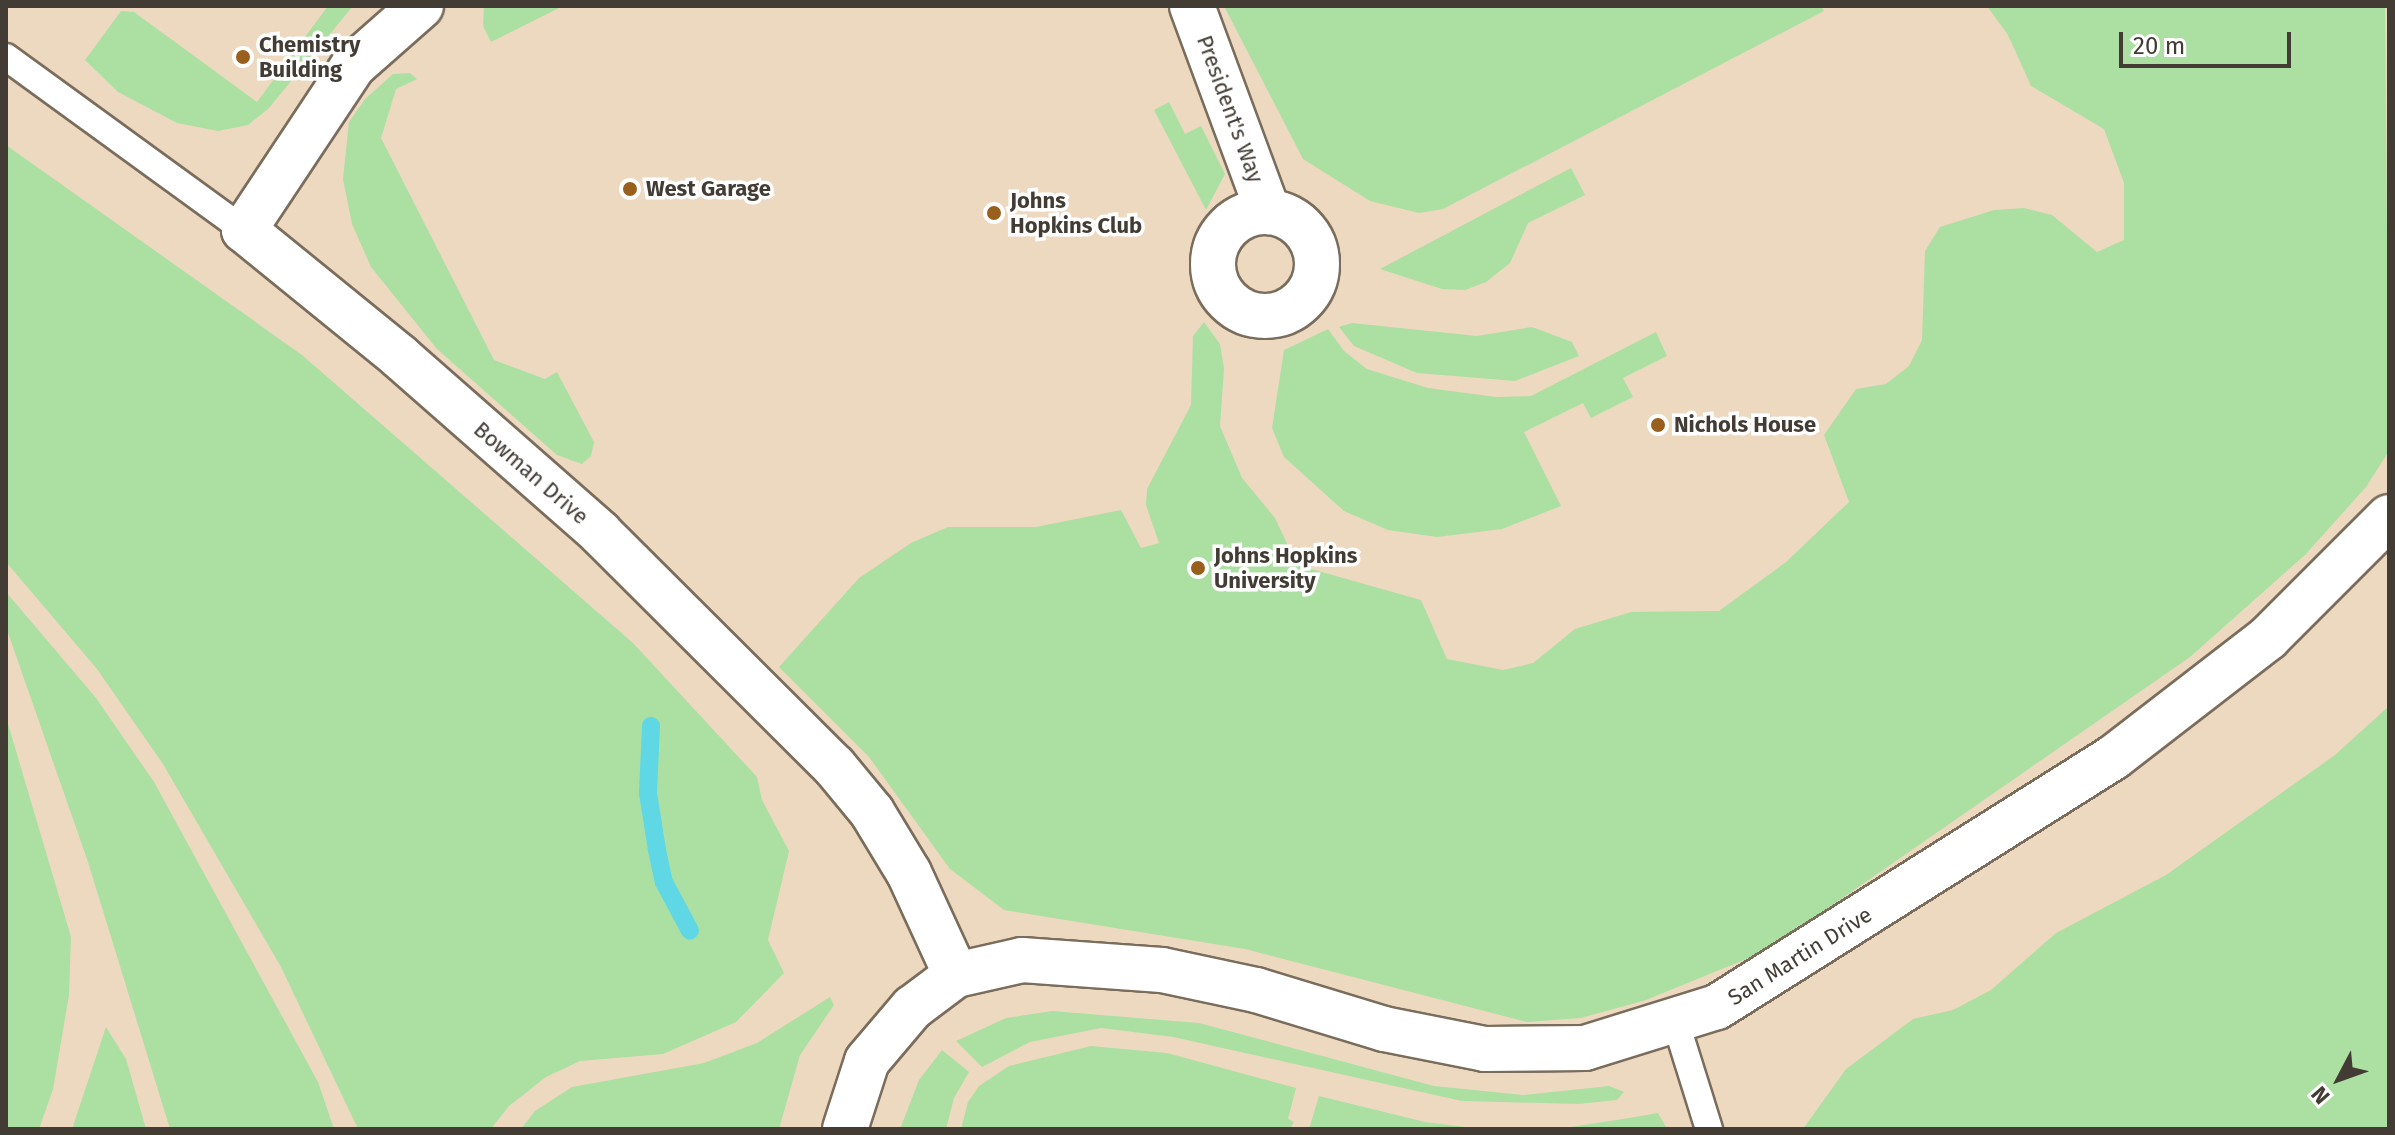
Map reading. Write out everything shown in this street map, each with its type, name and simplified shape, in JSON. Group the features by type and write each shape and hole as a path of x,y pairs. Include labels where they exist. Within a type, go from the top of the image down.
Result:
{"street":[{"path":"244,230 353,66 421,6"},
{"name":"President's Way","path":"1192,6 1268,212"},
{"name":"Bowman Drive","path":"244,230 347,312 600,533 834,766 872,812 909,873 956,975"},
{"name":"San Martin Drive","path":"845,1129 867,1061 912,1008 956,975 1022,960 1162,970 1256,990 1384,1029 1485,1049 1585,1048 1676,1023 1762,983 2114,757 2268,638 2389,517"}],"lane":[{"path":"6,57 244,230"},
{"path":"1676,1023 1709,1129"}],"shaded area":[{"name":"Johns Hopkins University","path":"6,6 2389,6 2389,1129 6,1129"}],"green space":[{"path":"328,6 353,6 269,108 248,125 218,131 177,123 118,92 85,60 121,11 134,12 257,102"},
{"path":"484,6 563,6 491,42 483,26"},
{"path":"1224,6 1821,6 1824,11 1443,209 1419,213 1370,201 1303,159"},
{"path":"1987,6 2385,6 2389,451 2366,487 2305,555 2190,657 1766,951 1646,1000 1581,1018 1527,1022 1245,949 1004,910 950,869 869,757 779,667 859,578 911,543 948,527 1036,527 1121,510 1141,548 1159,543 1146,505 1147,489 1191,405 1193,336 1204,322 1220,344 1224,369 1220,426 1242,478 1275,518 1297,565 1421,600 1447,659 1503,670 1533,663 1575,629 1631,612 1719,611 1786,562 1849,502 1824,435 1856,389 1886,384 1909,366 1922,340 1925,251 1940,227 1994,210 2024,208 2052,215 2097,252 2124,240 2124,183 2104,129 2031,86 2008,35"},
{"path":"410,73 417,79 396,89 381,138 494,360 545,379 557,372 594,442 591,456 582,464 557,455 437,349 371,267 352,224 343,179 349,122 365,99 393,74"},
{"path":"1169,102 1185,134 1201,126 1225,174 1206,210 1154,110"},
{"path":"6,145 302,355 633,643 757,777 762,800 789,851 768,940 784,973 736,1022 663,1054 580,1061 546,1077 509,1106 491,1129 358,1129 281,967 163,764 97,669 6,562"},
{"path":"1571,168 1585,195 1528,223 1510,263 1486,282 1465,290 1442,289 1380,269"},
{"path":"1352,323 1477,336 1532,327 1572,342 1579,356 1515,381 1417,373 1354,346 1339,327"},
{"path":"1328,329 1344,351 1367,369 1428,388 1496,397 1531,396 1656,332 1667,356 1623,378 1633,397 1591,418 1583,403 1524,432 1561,506 1502,529 1437,537 1388,530 1344,511 1284,457 1272,428 1284,350"},
{"path":"6,592 96,698 154,782 318,1082 334,1129 170,1129 88,862 6,627"},
{"path":"2389,706 2389,1129 1803,1129 1846,1069 1913,1019 1953,1010 1991,990 2056,933 2166,875 2335,755"},
{"path":"6,717 71,937 69,995 53,1089 39,1129 6,1129"},
{"path":"830,997 834,1005 800,1055 779,1129 521,1129 535,1111 572,1087 704,1063 757,1043"},
{"path":"1052,1011 1199,1023 1434,1086 1523,1095 1609,1086 1624,1092 1617,1100 1578,1104 1462,1101 1173,1037 1101,1028 1030,1042 982,1067 956,1041 1006,1018"},
{"path":"106,1027 126,1059 146,1129 72,1129"},
{"path":"1091,1046 1167,1053 1296,1088 1288,1119 1294,1122 1290,1129 961,1129 968,1102 979,1086 1009,1066"},
{"path":"942,1050 969,1072 954,1098 946,1129 900,1129 919,1080"},
{"path":"1319,1096 1425,1122 1481,1129 1309,1129"},
{"path":"1658,1113 1667,1129 1558,1129 1629,1118"}],"waterway":[{"path":"651,726 648,793 657,850 664,882 690,931"}],"place":[{"name":"Chemistry Building","path":"243,57"},
{"name":"West Garage","path":"630,189"},
{"name":"Johns Hopkins Club","path":"994,213"},
{"name":"Nichols House","path":"1658,425"},
{"name":"Johns Hopkins University","path":"1198,568"}]}
